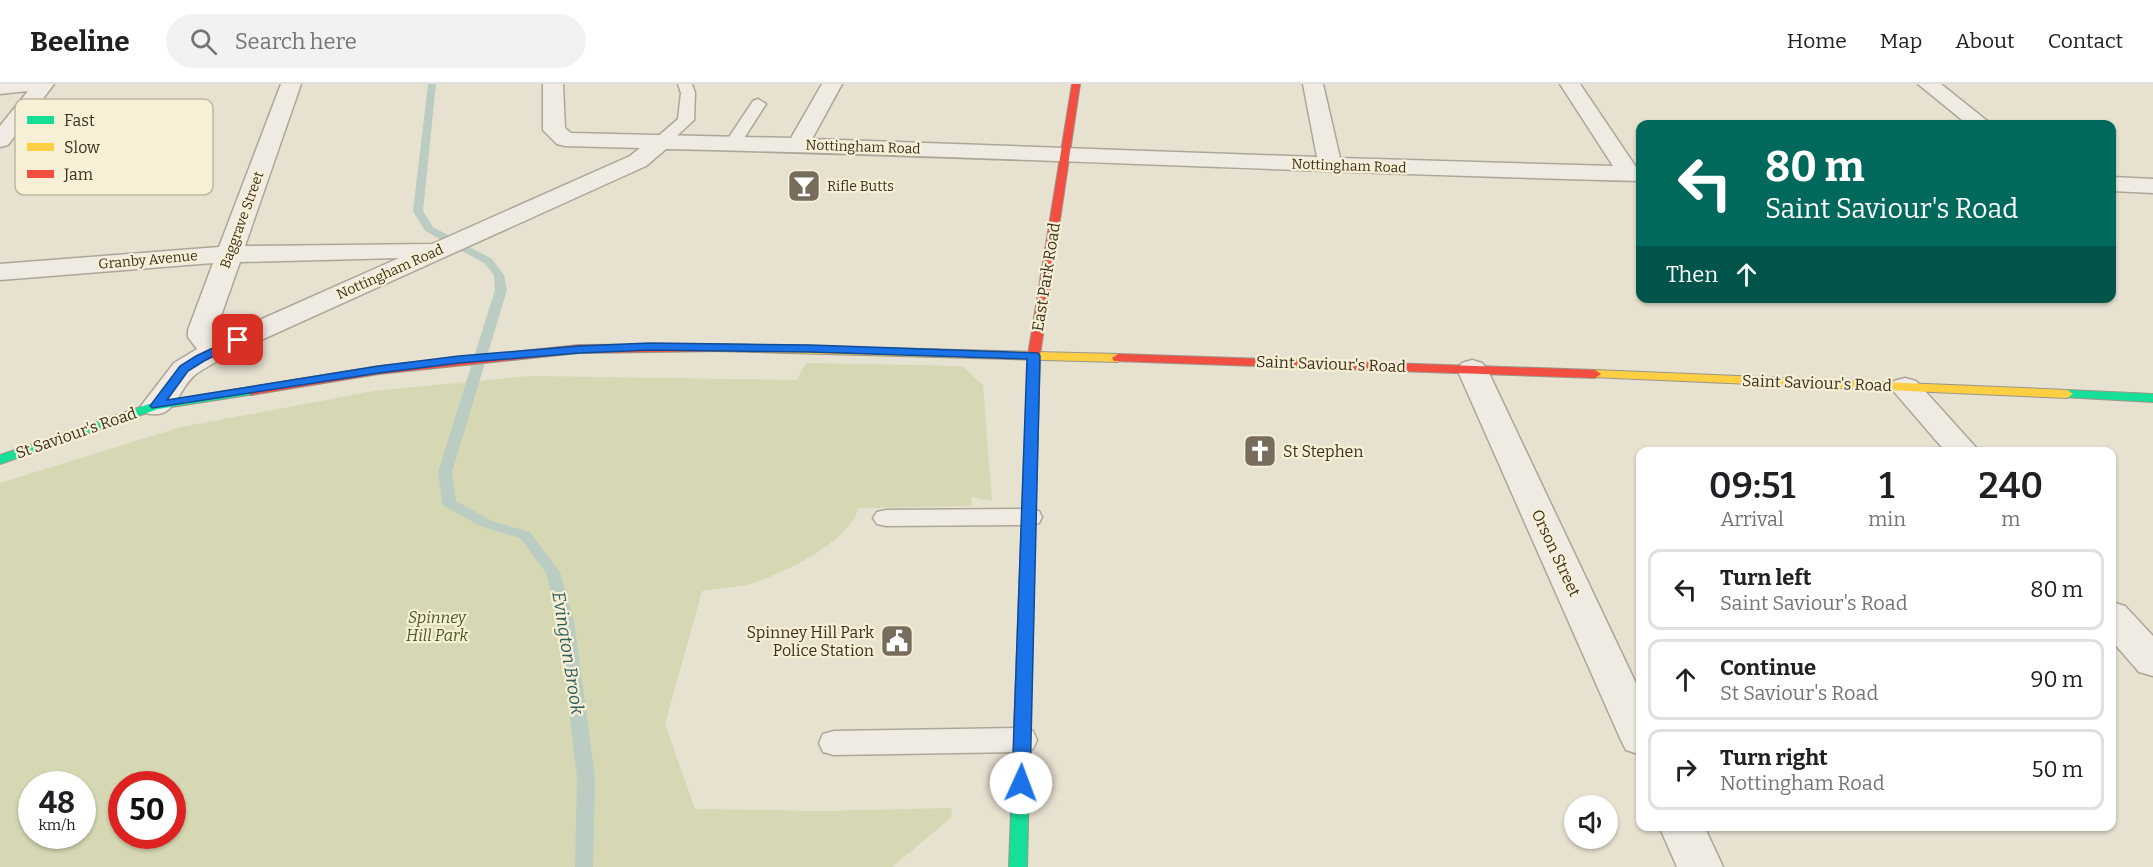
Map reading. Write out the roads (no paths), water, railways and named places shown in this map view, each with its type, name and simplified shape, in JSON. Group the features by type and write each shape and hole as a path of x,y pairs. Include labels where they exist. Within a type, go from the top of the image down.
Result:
{"street":[{"path":"0,88 33,84"},
{"path":"32,99 44,84"},
{"name":"Baggrave Street","path":"218,349 206,343 202,337 202,330 291,84"},
{"path":"553,84 554,130 557,135 565,139 578,140 661,142"},
{"path":"798,145 831,84"},
{"name":"East Park Road","path":"1018,867 1034,356 1076,84"},
{"path":"1313,84 1315,167"},
{"path":"1570,84 1635,174"},
{"path":"1928,84 1975,120"},
{"path":"0,141 15,122"},
{"name":"Nottingham Road","path":"156,406 184,369 218,349 638,161 661,142 1065,153 1315,167 1635,174"},
{"path":"2116,184 2153,186"},
{"name":"Granby Avenue","path":"0,272 229,254 441,249"},
{"name":"Saint Saviour's Road","path":"509,355 650,347 1034,356 1472,369 2153,398"},
{"name":"St Saviour's Road","path":"0,460 156,406 368,371 509,355"},
{"name":"Orson Street","path":"1472,369 1636,727"},
{"path":"1905,387 1959,447"},
{"path":"2116,619 2153,661"},
{"path":"1684,831 1700,867"}],"lane":[{"path":"661,142 686,120 688,93 685,84"},
{"path":"733,143 758,104"},
{"path":"886,518 1030,517"},
{"path":"834,743 1022,740"}],"waterway":[{"name":"Evington Brook","path":"432,84 418,211 429,229 488,261 499,275 501,290 445,472 449,503 487,524 525,535 553,572 566,620 586,777 584,867"}],"place":[{"name":"Rifle Butts","path":"804,186"},
{"name":"St Stephen","path":"1260,451"},
{"name":"Spinney Hill Park Police Station","path":"897,641"}],"park label":[{"name":"Spinney Hill Park","path":"437,626"}]}
